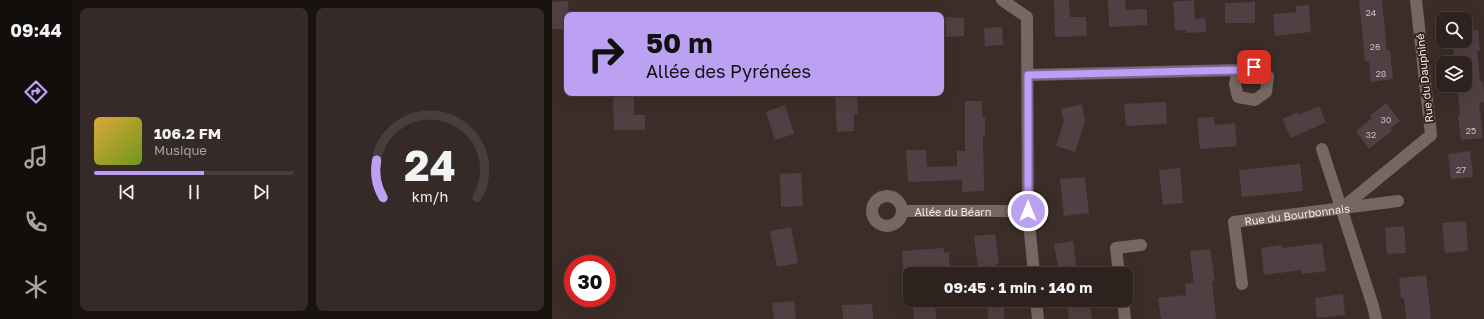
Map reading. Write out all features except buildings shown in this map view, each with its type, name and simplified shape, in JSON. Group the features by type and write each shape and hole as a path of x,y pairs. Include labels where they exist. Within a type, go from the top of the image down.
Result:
{"street":[{"name":"Rue du Dauphiné","path":"1341,208 1431,135 1416,0"},
{"path":"1007,1 1028,18 1028,211 1033,267"},
{"path":"1028,75 1238,70"},
{"path":"1322,149 1374,306 1376,319"},
{"name":"Rue du Bourbonnais","path":"1242,284 1234,222 1398,201"},
{"name":"Allée du Béarn","path":"902,211 1028,211"},
{"path":"1119,267 1116,248 1141,245"},
{"path":"1037,307 1038,319"},
{"path":"1124,307 1125,319"}],"route":[{"path":"1028,211 1028,75 1238,70 1254,67"}]}
